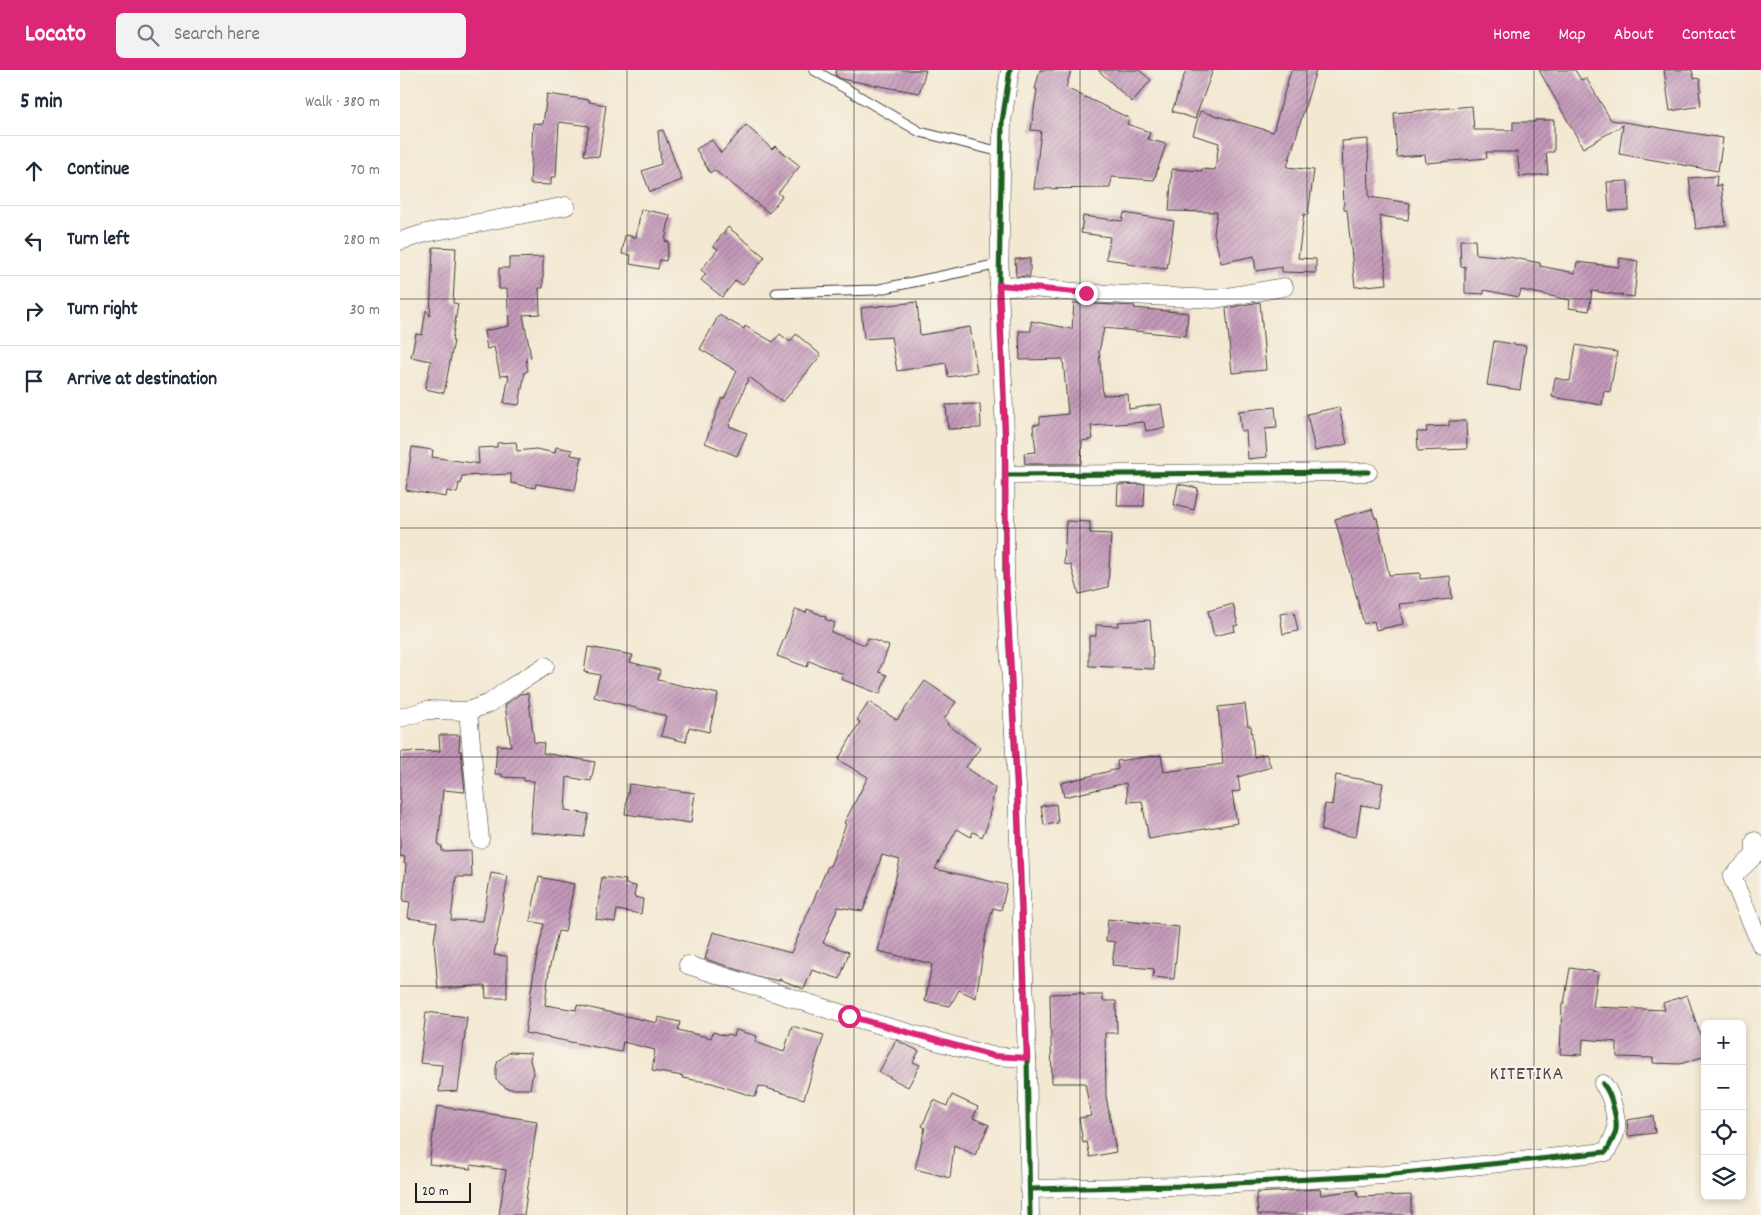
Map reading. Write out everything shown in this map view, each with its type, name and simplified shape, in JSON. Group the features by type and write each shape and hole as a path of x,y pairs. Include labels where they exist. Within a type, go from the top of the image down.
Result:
{"street":[{"path":"1010,70 1002,122 999,285 1005,434 1006,574 1017,787 1027,1058 1030,1215"},
{"path":"400,241 426,233 566,206"},
{"path":"999,285 1095,294 1214,299 1284,286"},
{"path":"1005,474 1368,472"},
{"path":"400,718 427,710 468,711 490,703 545,666"},
{"path":"468,711 480,839"},
{"path":"1755,841 1755,855 1732,877 1761,945"},
{"path":"688,965 849,1016 979,1053 993,1056 1027,1058"},
{"path":"1030,1189 1180,1186 1366,1176 1606,1152 1615,1137 1618,1122 1609,1091 1603,1084"}],"lane":[{"path":"814,70 920,132 1001,152"},
{"path":"776,292 875,290 999,264"}],"building":[{"path":"836,70 926,70 919,93 841,79 835,75"},
{"path":"1040,70 1071,70 1066,88 1129,118 1127,124 1150,132 1148,139 1166,144 1154,180 1112,177 1110,188 1034,189 1041,131 1031,130 1037,89 1035,89"},
{"path":"1098,70 1139,70 1151,80 1132,102"},
{"path":"1186,70 1213,70 1195,119 1172,111"},
{"path":"1291,70 1316,70 1287,167 1314,170 1308,215 1304,214 1298,258 1316,259 1316,273 1282,272 1282,267 1256,271 1254,256 1221,263 1214,233 1217,212 1169,211 1172,169 1215,170 1219,143 1193,135 1200,111 1273,132"},
{"path":"1539,70 1575,70 1581,80 1586,78 1611,120 1723,138 1718,171 1619,154 1623,125 1583,148"},
{"path":"1664,70 1692,70 1694,78 1700,79 1701,106 1670,111"},
{"path":"547,94 590,100 589,102 606,105 599,157 584,155 589,126 559,122 556,177 551,177 551,185 530,184 533,123 543,124"},
{"path":"1472,106 1474,130 1513,130 1513,122 1554,120 1554,152 1546,152 1548,174 1520,177 1517,152 1486,152 1487,158 1426,163 1425,155 1397,157 1394,113"},
{"path":"746,125 772,149 775,146 800,166 778,193 782,196 769,213 714,170 710,173 696,149 712,140 721,153"},
{"path":"663,130 682,180 650,192 642,171 661,164 658,131"},
{"path":"1368,139 1369,197 1410,203 1408,220 1380,216 1387,284 1355,287 1347,210 1344,210 1342,141"},
{"path":"1717,176 1716,186 1721,185 1726,225 1696,229 1689,178"},
{"path":"1628,181 1629,210 1609,211 1607,182"},
{"path":"641,209 670,215 665,241 669,242 666,261 660,260 658,269 630,264 631,255 622,254 625,235 636,237"},
{"path":"1124,213 1174,221 1167,269 1127,264 1127,262 1106,259 1110,237 1081,233 1083,216 1122,221"},
{"path":"728,227 765,257 742,285 736,280 722,297 701,280 706,274 701,270 718,249 713,246"},
{"path":"1460,240 1475,240 1476,254 1509,257 1575,273 1577,262 1619,267 1620,258 1638,261 1634,297 1592,291 1589,311 1569,308 1570,300 1521,290 1519,297 1484,290 1484,294 1465,293 1465,266 1461,267"},
{"path":"433,247 456,248 453,303 458,304 452,341 454,341 444,393 425,389 431,361 411,357 416,334 422,335 426,310 430,316"},
{"path":"543,257 543,288 539,288 540,314 523,315 531,357 526,358 528,371 525,372 519,405 504,403 509,375 500,376 494,347 487,349 484,331 509,326 507,289 499,289 499,268 509,268 509,258"},
{"path":"1030,258 1030,277 1016,276 1015,259"},
{"path":"917,302 920,335 970,327 977,372 948,377 946,363 897,371 891,337 864,339 861,308"},
{"path":"1260,302 1266,370 1232,373 1226,308"},
{"path":"1074,303 1135,306 1134,308 1188,313 1186,336 1104,328 1099,352 1103,395 1128,394 1129,409 1161,404 1165,428 1146,431 1144,422 1091,426 1093,439 1082,441 1081,464 1025,464 1024,453 1036,452 1033,425 1040,424 1040,417 1068,414 1063,359 1020,360 1019,331 1031,331 1031,321 1072,329"},
{"path":"719,315 744,329 745,326 773,342 780,334 790,342 796,334 821,355 783,402 749,377 729,426 747,433 737,456 705,443 722,398 724,399 737,371 700,349"},
{"path":"1494,341 1526,346 1520,390 1487,385"},
{"path":"1576,345 1617,352 1610,392 1604,391 1602,405 1552,397 1555,378 1570,381"},
{"path":"980,404 981,428 948,429 946,405"},
{"path":"1275,407 1277,428 1265,429 1267,457 1248,459 1246,431 1241,431 1239,411"},
{"path":"1339,407 1347,444 1315,451 1307,414"},
{"path":"1449,421 1466,421 1467,449 1418,451 1417,432 1427,432 1426,427 1449,426"},
{"path":"516,442 517,451 536,449 555,453 556,447 572,450 571,455 582,457 575,490 536,484 535,488 511,483 511,474 462,476 457,493 447,491 446,497 406,490 412,447 433,450 432,457 479,464 478,448 497,447 497,443"},
{"path":"1145,484 1144,506 1117,506 1118,485"},
{"path":"1178,484 1198,488 1194,510 1174,505"},
{"path":"1372,509 1375,518 1377,518 1389,575 1420,573 1420,579 1450,576 1452,599 1399,604 1403,624 1376,630 1374,621 1364,624 1335,519"},
{"path":"1066,521 1090,522 1090,533 1111,534 1108,587 1079,594 1071,565 1064,564"},
{"path":"1233,604 1238,625 1234,626 1235,631 1214,636 1208,611"},
{"path":"796,609 806,613 807,609 826,617 825,619 835,623 831,632 865,645 868,638 889,646 879,672 887,675 880,694 841,679 843,674 809,661 807,667 777,656"},
{"path":"1294,612 1298,631 1283,634 1280,614"},
{"path":"1150,620 1154,669 1089,666 1089,636 1096,636 1096,625 1118,626 1118,622"},
{"path":"588,647 633,655 630,662 660,670 658,680 718,694 709,732 689,727 686,742 661,736 666,716 594,697 600,675 584,672"},
{"path":"925,681 956,702 944,719 948,722 947,724 980,748 966,767 995,788 987,826 982,837 973,832 971,837 957,829 935,869 1007,885 1001,910 993,908 986,933 976,998 959,990 950,1006 925,1001 932,964 878,951 900,860 882,855 863,911 838,907 823,943 849,952 840,979 812,970 804,989 779,979 779,981 757,976 705,959 713,932 791,953 828,866 830,866 846,824 844,823 868,777 838,760 860,722 857,720 869,702 897,720"},
{"path":"528,693 534,742 544,743 543,753 595,762 591,781 567,777 565,810 589,814 584,837 530,832 534,781 524,781 524,778 502,777 502,774 495,774 497,745 511,746 505,705 520,694"},
{"path":"1245,704 1248,726 1251,726 1254,757 1266,754 1271,767 1238,777 1240,791 1232,792 1237,823 1149,839 1142,801 1128,802 1126,783 1064,797 1061,783 1118,769 1117,761 1161,755 1164,772 1223,764 1218,707"},
{"path":"439,735 460,735 459,751 461,751 465,792 443,790 438,845 442,846 441,851 471,850 472,877 456,877 451,920 483,921 491,873 508,876 494,955 507,956 507,998 486,998 485,985 438,989 434,941 437,922 408,918 410,902 403,901 406,864 404,863 405,857 400,856 400,752 440,751"},
{"path":"1336,775 1383,783 1379,808 1361,805 1356,837 1321,831 1325,804 1332,805"},
{"path":"629,784 695,793 691,823 625,814"},
{"path":"1056,804 1058,823 1044,825 1041,806"},
{"path":"539,877 574,884 565,932 558,931 549,970 545,1005 576,1010 577,1005 657,1023 658,1017 680,1022 678,1030 711,1038 713,1032 734,1036 736,1030 757,1036 755,1042 784,1052 792,1026 824,1035 804,1099 759,1086 755,1097 712,1083 652,1071 655,1050 623,1042 621,1052 525,1033 534,970 544,924 530,921"},
{"path":"602,877 626,880 625,884 636,886 634,897 643,899 641,914 617,910 615,922 596,919"},
{"path":"1108,919 1179,927 1174,979 1153,977 1154,969 1112,965 1115,942 1106,941"},
{"path":"1570,968 1598,972 1593,1007 1665,1010 1663,1003 1687,995 1701,1037 1701,1057 1680,1064 1653,1063 1653,1058 1617,1057 1617,1042 1583,1039 1582,1055 1560,1054 1562,1004 1564,1004"},
{"path":"1082,993 1082,995 1103,995 1103,1001 1116,1001 1117,1033 1105,1033 1106,1096 1116,1152 1090,1157 1087,1142 1083,1143 1079,1118 1091,1116 1085,1083 1052,1083 1050,994"},
{"path":"426,1012 467,1017 458,1091 439,1092 442,1065 420,1063"},
{"path":"896,1040 919,1051 913,1062 920,1065 908,1087 879,1072"},
{"path":"510,1052 531,1053 530,1060 533,1071 530,1089 506,1088 496,1080 498,1061"},
{"path":"952,1095 978,1107 973,1118 989,1125 975,1155 954,1145 950,1178 915,1169 925,1128 922,1126 934,1100 947,1106"},
{"path":"437,1106 537,1121 524,1215 499,1215 506,1170 471,1165 471,1169 429,1164"},
{"path":"1653,1116 1655,1133 1628,1136 1627,1120"},
{"path":"1320,1189 1321,1195 1357,1190 1358,1197 1411,1195 1411,1215 1258,1215 1256,1193"}],"cycle path":[{"path":"1010,70 1002,122 999,285 1005,434 1005,574 1017,787 1027,1058 1030,1215"},
{"path":"1005,475 1368,472"},
{"path":"1030,1189 1180,1186 1385,1175 1606,1152 1615,1135 1616,1125 1611,1097 1603,1084"}],"district":[{"name":"KITETIKA","path":"1527,1075"}],"route":[{"path":"849,1016 979,1053 993,1056 1027,1058 1017,787 1006,574 1005,434 999,285 1086,293"}]}
